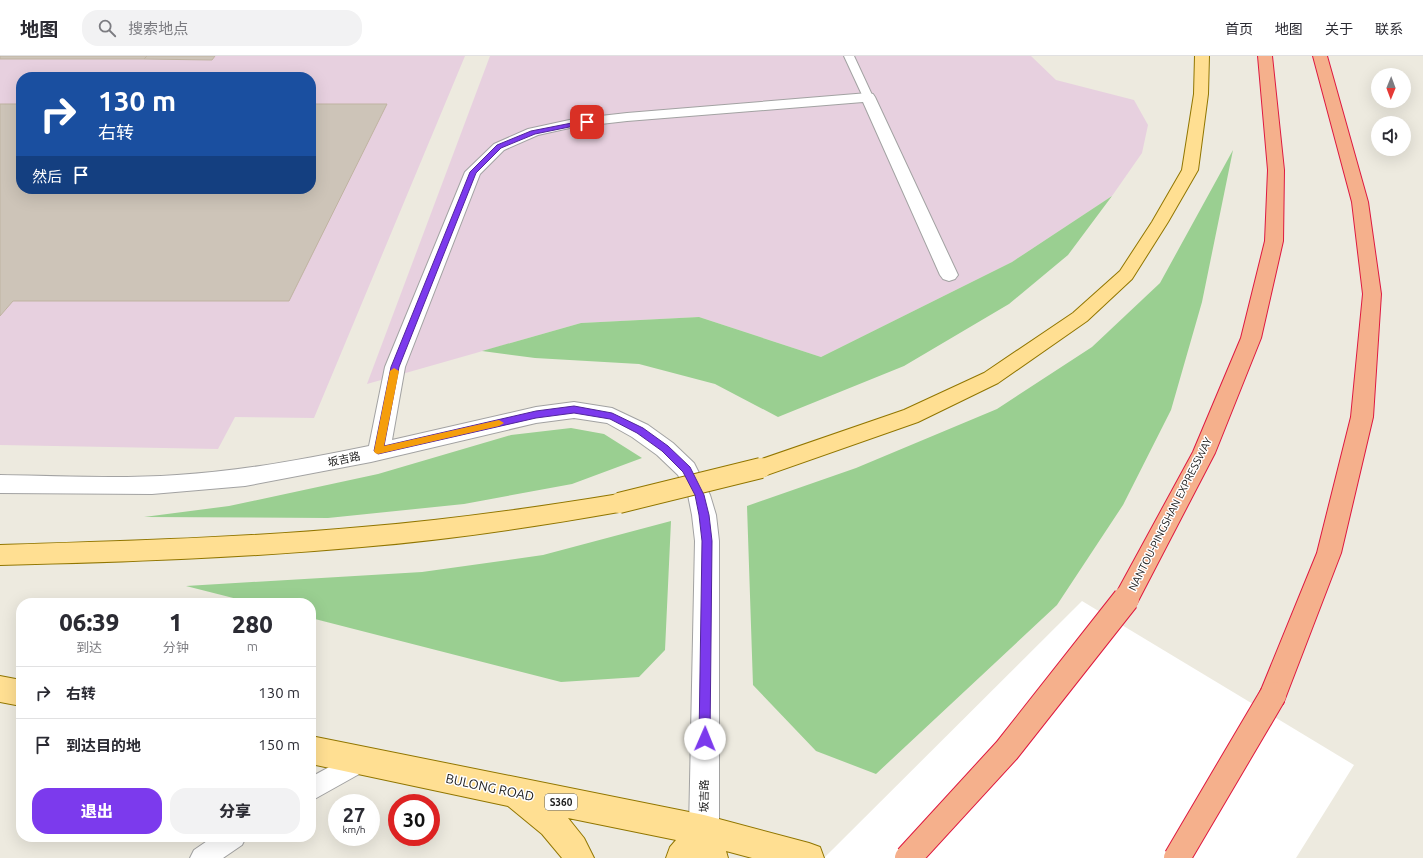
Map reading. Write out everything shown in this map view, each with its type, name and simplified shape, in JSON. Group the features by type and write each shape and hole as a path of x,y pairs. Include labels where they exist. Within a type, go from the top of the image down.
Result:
{"highway":[{"name":"NANTOU-PINGSHAN EXPRESSWAY","path":"908,858 1008,750 1126,599 1204,453 1251,338 1274,241 1276,170 1265,56"},
{"path":"1177,858 1273,695 1329,553 1362,417 1372,294 1360,202 1320,56"}],"main road":[{"path":"0,555 132,551 296,542 415,532 527,519 619,503 761,468 911,416 991,378 1080,317 1126,275 1160,222 1190,170 1201,94 1202,56"},
{"path":"0,689 16,692"},
{"name":"BULONG ROAD","path":"316,751 704,830 809,858"},
{"path":"517,793 550,821 574,848 579,858"},
{"path":"681,858 704,830"},
{"path":"704,830 713,858"}],"street":[{"path":"378,451 395,367 473,172 499,147 533,132 574,123 627,117 868,97 949,276"},
{"name":"坂吉路","path":"0,484 143,485 202,482 308,468 536,414 574,410 612,416 640,431 665,448 686,469 700,495 707,541 704,830"}],"lane":[{"path":"849,56 868,97"},
{"path":"316,787 362,760"},
{"path":"202,858 226,842"}],"shaded area":[{"path":"0,56 465,56 314,418 235,417 218,449 0,445"},
{"path":"490,56 1031,56 1056,80 1134,100 1148,125 1142,153 1112,196 1012,262 821,357 699,317 581,323 367,384"}],"green space":[{"path":"1233,150 1202,302 1171,410 1123,505 1057,605 876,774 816,751 753,685 747,506 856,468 997,409 1092,347 1160,283"},
{"path":"1112,196 1068,255 1009,304 904,366 778,417 715,384 639,364 535,358 482,351 581,323 699,317 821,357 1012,262"},
{"path":"571,428 604,434 642,458 572,484 464,504 328,518 144,517 229,506 378,474 511,435"},
{"path":"671,521 665,650 639,677 561,682 316,619 316,598 233,598 186,586 422,572 543,555"}],"pier":[{"path":"1082,601 1354,765 1296,858 824,858"}],"building":[{"path":"0,56 147,56 144,59 0,59"},
{"path":"147,56 215,56 212,60 144,59"},
{"path":"0,104 16,104 16,194 316,194 316,104 387,104 289,301 13,301 0,316"}],"slow traffic":[{"path":"394,371 378,451 499,423"}],"route":[{"path":"587,122 574,123 533,132 499,147 473,172 395,367 378,451 536,414 574,410 612,416 640,431 665,448 686,469 700,495 704,515 707,541 705,739"}]}
